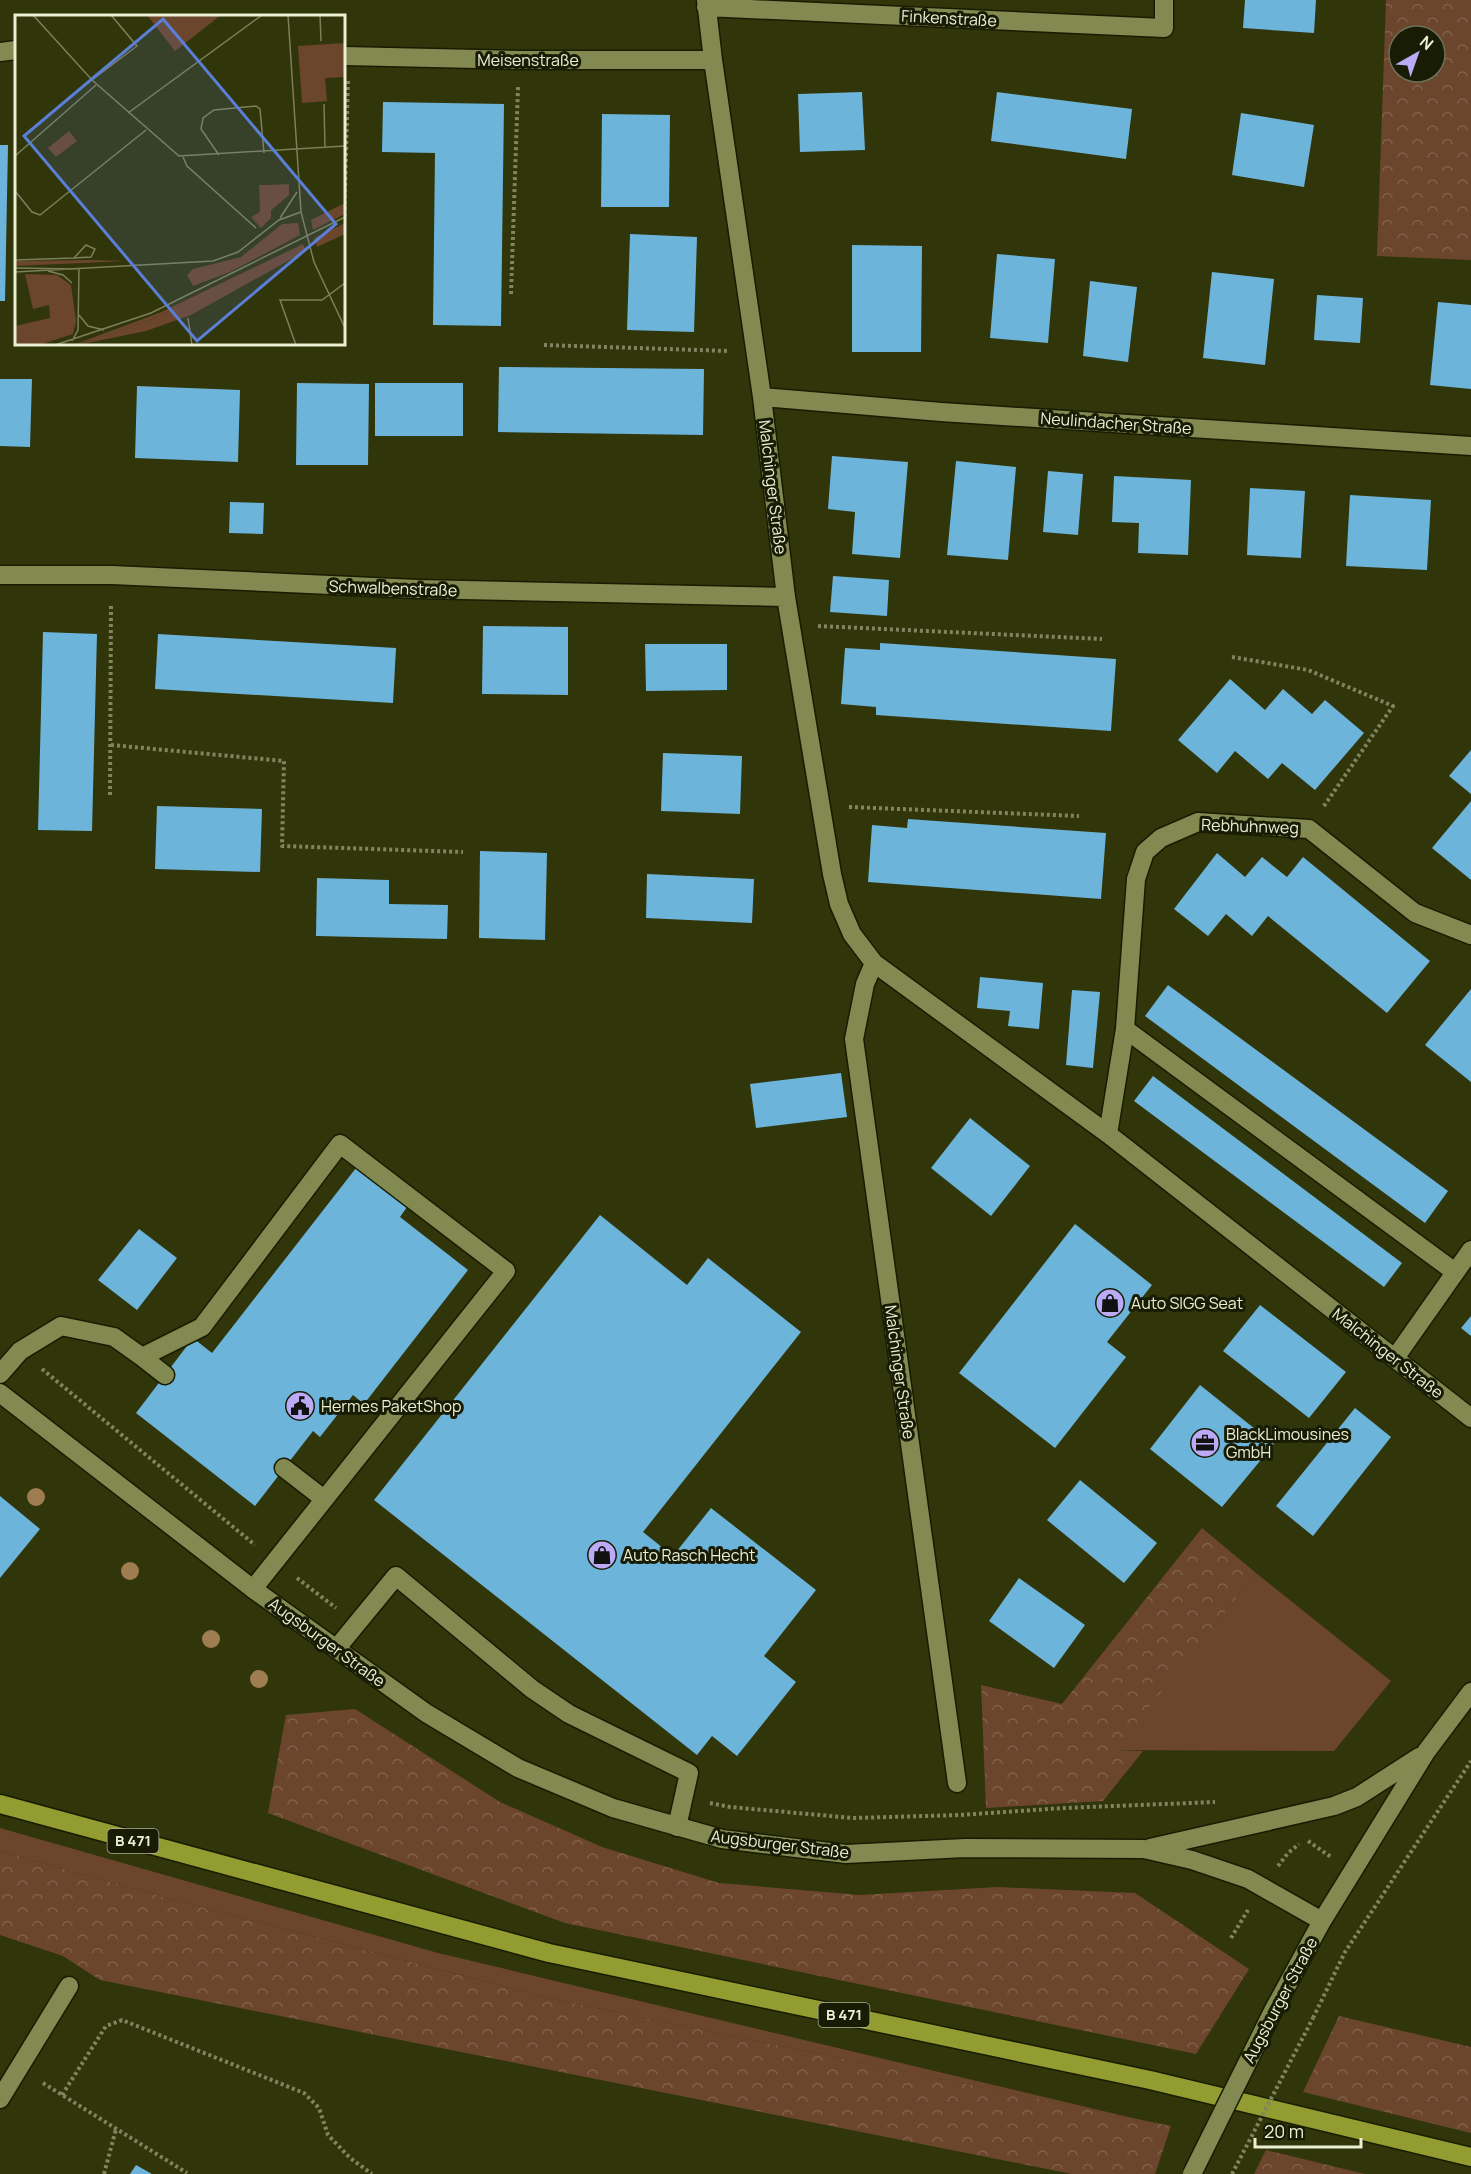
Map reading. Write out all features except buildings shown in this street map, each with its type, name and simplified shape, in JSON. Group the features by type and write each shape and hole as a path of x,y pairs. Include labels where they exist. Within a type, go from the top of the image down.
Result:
{"highway":[{"name":"B 471","path":"0,1804 549,1953 1150,2080 1471,2157"}],"street":[{"name":"Finkenstraße","path":"706,3 1164,28 1164,0"},
{"name":"Malchinger Straße","path":"706,3 762,397 786,597 839,904 852,934 873,963 1108,1134 1471,1418"},
{"path":"0,52 15,50"},
{"name":"Meisenstraße","path":"346,56 519,60 713,60"},
{"name":"Neulindacher Straße","path":"762,397 941,412 1471,446"},
{"name":"Schwalbenstraße","path":"0,574 112,575 417,589 786,597"},
{"name":"Rebhuhnweg","path":"1108,1134 1125,1029 1136,879 1145,852 1161,838 1198,822 1309,829 1415,913 1471,935"},
{"name":"Malchinger Straße","path":"873,963 865,984 854,1039 957,1783"},
{"path":"1125,1029 1455,1272"},
{"path":"142,1358 202,1327 340,1144 506,1271 253,1589"},
{"path":"1395,1358 1471,1250"},
{"path":"0,1374 20,1351 60,1326 114,1336 165,1375"},
{"name":"Augsburger Straße","path":"0,1393 253,1589 426,1713 518,1768 613,1808 722,1839 846,1854 965,1848 1143,1849 1192,1860 1248,1879 1322,1921 1273,2011 1192,2174"},
{"path":"284,1468 324,1499"},
{"path":"336,1648 396,1576 532,1689 569,1714 689,1773 677,1827"},
{"path":"1322,1921 1426,1752 1471,1692"},
{"path":"1143,1849 1334,1806 1357,1797 1426,1752"},
{"path":"0,2099 69,1986"}],"path":[{"path":"345,142 346,56"},
{"path":"511,294 519,60"},
{"path":"544,345 755,352"},
{"path":"111,795 112,575"},
{"path":"791,624 1102,639"},
{"path":"1232,657 1308,670 1393,706 1309,829"},
{"path":"111,745 284,761 282,846 463,852"},
{"path":"821,806 1079,816"},
{"path":"20,1351 274,1561 356,1624"},
{"path":"1232,2174 1345,1953 1471,1761"},
{"path":"683,1798 730,1807 853,1818 1221,1802"},
{"path":"62,2095 106,2026 122,2019 304,2093 319,2108 328,2135 350,2158 372,2174"},
{"path":"19,2068 187,2173"},
{"path":"104,2174 116,2129"}],"green space":[{"path":"1386,0 1471,0 1471,260 1377,256"},
{"path":"1202,1528 1256,1573 1115,1750 1143,1751 1103,1801 986,1808 981,1685 1062,1704"},
{"path":"1256,1573 1391,1681 1334,1751 1114,1750"},
{"path":"355,1709 500,1802 602,1847 719,1883 860,1895 998,1887 1135,1893 1249,1969 1196,2054 565,1923 268,1813 286,1715"},
{"path":"0,1828 438,1953 1145,2121 548,1998 163,1897 0,1851"},
{"path":"0,1851 163,1897 548,1998 1171,2126 1155,2174 1072,2174 100,1980 63,1956 0,1935"},
{"path":"1339,2016 1471,2047 1471,2133 1303,2092"},
{"path":"1266,2150 1365,2174 1254,2174"}],"place":[{"name":"Auto SIGG Seat","path":"1110,1303"},
{"name":"Hermes PaketShop","path":"300,1406"},
{"name":"BlackLimousines GmbH","path":"1205,1443"},
{"name":"Auto Rasch Hecht","path":"602,1555"}]}
